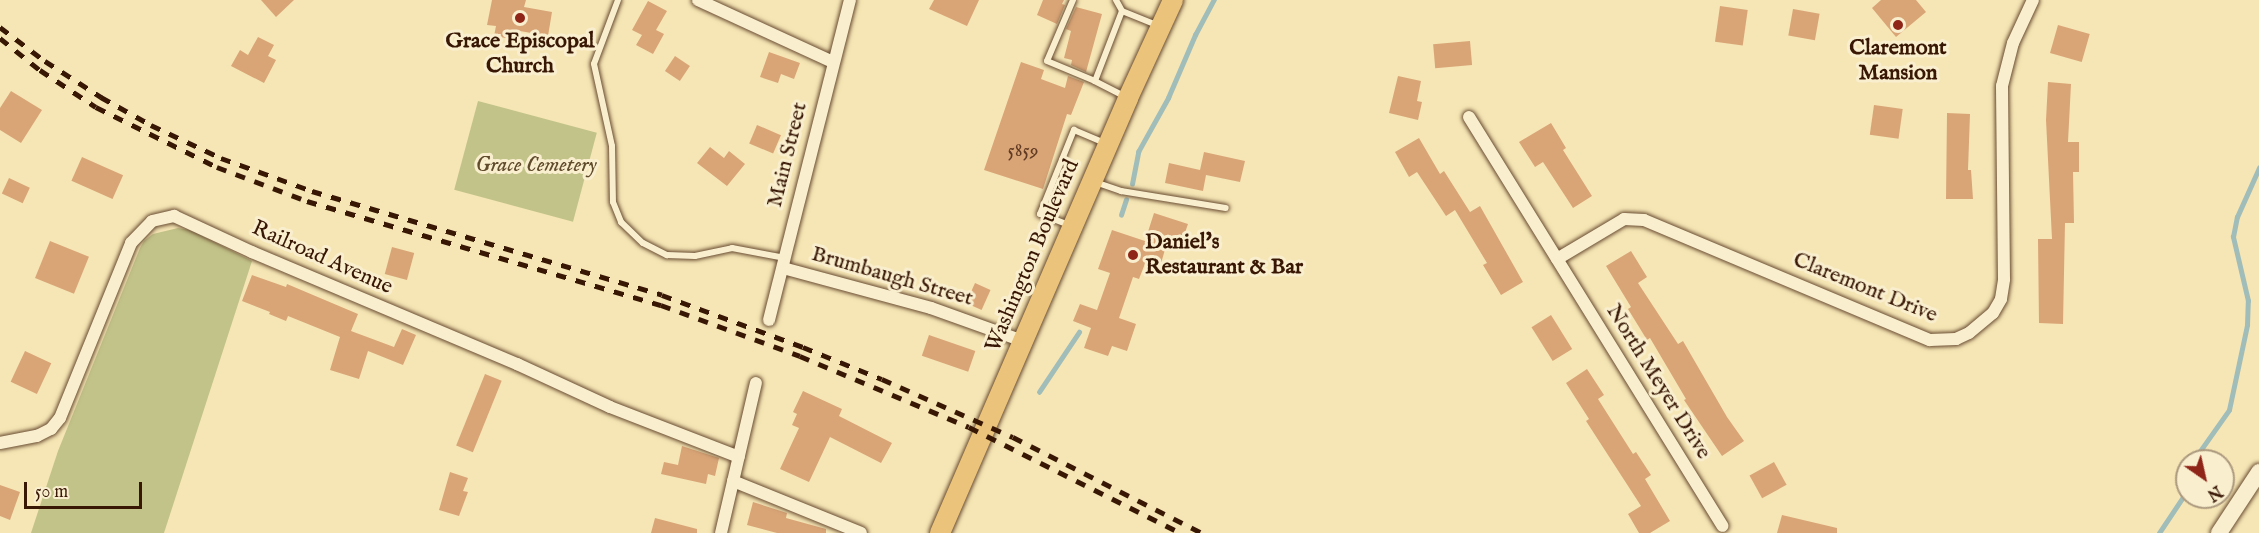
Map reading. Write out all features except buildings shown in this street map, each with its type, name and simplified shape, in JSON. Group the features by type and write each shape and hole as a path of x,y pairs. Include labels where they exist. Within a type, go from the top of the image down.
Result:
{"main road":[{"name":"Washington Boulevard","path":"940,533 1128,98 1173,0"}],"street":[{"path":"698,0 833,62"},
{"name":"Main Street","path":"769,320 850,0"},
{"name":"Claremont Drive","path":"1557,260 1624,219 1644,220 1930,339 1956,339 1970,333 1993,314 2001,299 2004,279 2002,86 2013,43 2033,0"},
{"name":"North Meyer Drive","path":"1469,117 1723,526"},
{"name":"Railroad Avenue","path":"0,443 37,436 51,429 60,418 131,243 152,221 174,216 252,252 518,364 621,412 739,458"},
{"name":"Brumbaugh Street","path":"784,263 931,308 1023,340"},
{"path":"720,533 756,383"},
{"path":"2219,533 2259,472"},
{"path":"733,481 861,533"}],"lane":[{"path":"618,0 594,64 612,146 614,202 621,222 643,243 667,255 695,256 732,248 784,263"},
{"path":"1073,0 1047,61 1128,98"},
{"path":"1116,0 1122,11 1160,26"},
{"path":"1095,81 1122,11"},
{"path":"1073,226 1040,214 1074,130 1108,144"},
{"path":"1092,181 1121,191 1226,208"}],"green space":[{"name":"Grace Cemetery","path":"478,101 597,133 573,222 454,190"},
{"path":"178,228 190,230 252,261 164,533 31,533 58,451 140,248 144,241 153,234"}],"waterway":[{"path":"1132,184 1138,152 1168,98 1195,35 1214,0"},
{"path":"2201,449 2229,410 2247,325 2248,301 2233,237 2237,217 2259,168"},
{"path":"1121,215 1126,200"},
{"path":"1039,392 1079,332"},
{"path":"2159,533 2175,509"}],"railway":[{"path":"0,27 45,61 101,97 151,125 221,158 312,191 662,295 803,347 1013,437 1202,533"},
{"path":"0,38 40,70 96,107 217,167 307,201 661,305 800,356 969,427 1181,533"}],"place":[{"name":"Grace Episcopal Church","path":"520,18"},
{"name":"Claremont Mansion","path":"1898,25"},
{"name":"Daniel's Restaurant & Bar","path":"1133,255"}]}
